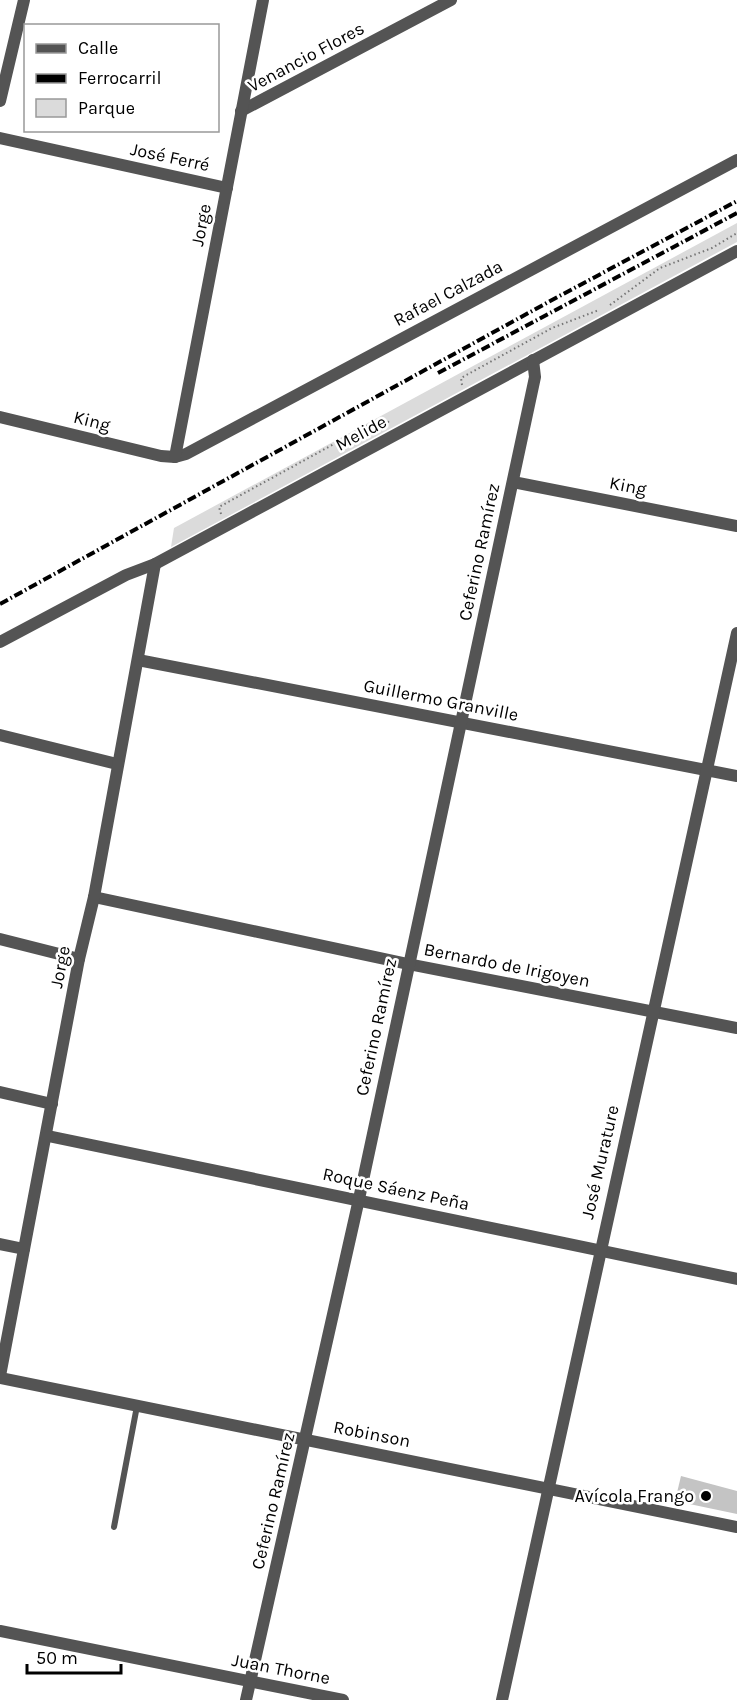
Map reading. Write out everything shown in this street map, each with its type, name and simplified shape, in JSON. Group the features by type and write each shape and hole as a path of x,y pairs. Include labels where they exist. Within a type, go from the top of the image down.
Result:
{"street":[{"path":"0,101 24,0"},
{"name":"Jorge","path":"175,457 263,0"},
{"name":"Venancio Flores","path":"242,111 451,0"},
{"name":"José Ferré","path":"0,138 227,188"},
{"name":"Rafael Calzada","path":"175,457 737,160"},
{"name":"Melide","path":"0,642 126,575 155,564 737,251"},
{"name":"Ceferino Ramírez","path":"246,1700 359,1199 513,482 535,377 533,360"},
{"name":"King","path":"0,417 161,456 175,457"},
{"name":"King","path":"513,482 737,526"},
{"name":"Jorge","path":"0,1377 48,1136 80,959 94,897 155,564"},
{"name":"José Murature","path":"502,1700 599,1251 737,633"},
{"name":"Guillermo Granville","path":"138,660 737,776"},
{"path":"0,735 117,764"},
{"name":"Bernardo de Irigoyen","path":"94,897 408,964 737,1028"},
{"path":"0,939 80,959"},
{"path":"0,1092 52,1104"},
{"name":"Roque Sáenz Peña","path":"48,1136 737,1279"},
{"path":"0,1244 24,1249"},
{"name":"Robinson","path":"0,1377 737,1527"},
{"name":"Juan Thorne","path":"0,1631 343,1700"}],"lane":[{"path":"114,1527 138,1406"}],"path":[{"path":"462,385 460,378 552,328 606,307 660,268 712,248 737,233"},
{"path":"221,515 219,507 376,421 389,423 400,418"}],"green space":[{"path":"737,223 737,242 171,547 174,528"}],"building":[{"name":"Avícola Frango","path":"681,1476 737,1491 737,1514 675,1501"}],"railway":[{"path":"0,604 552,300 737,201"},
{"path":"438,373 737,213"}],"place":[{"name":"Avícola Frango","path":"706,1496"}]}
